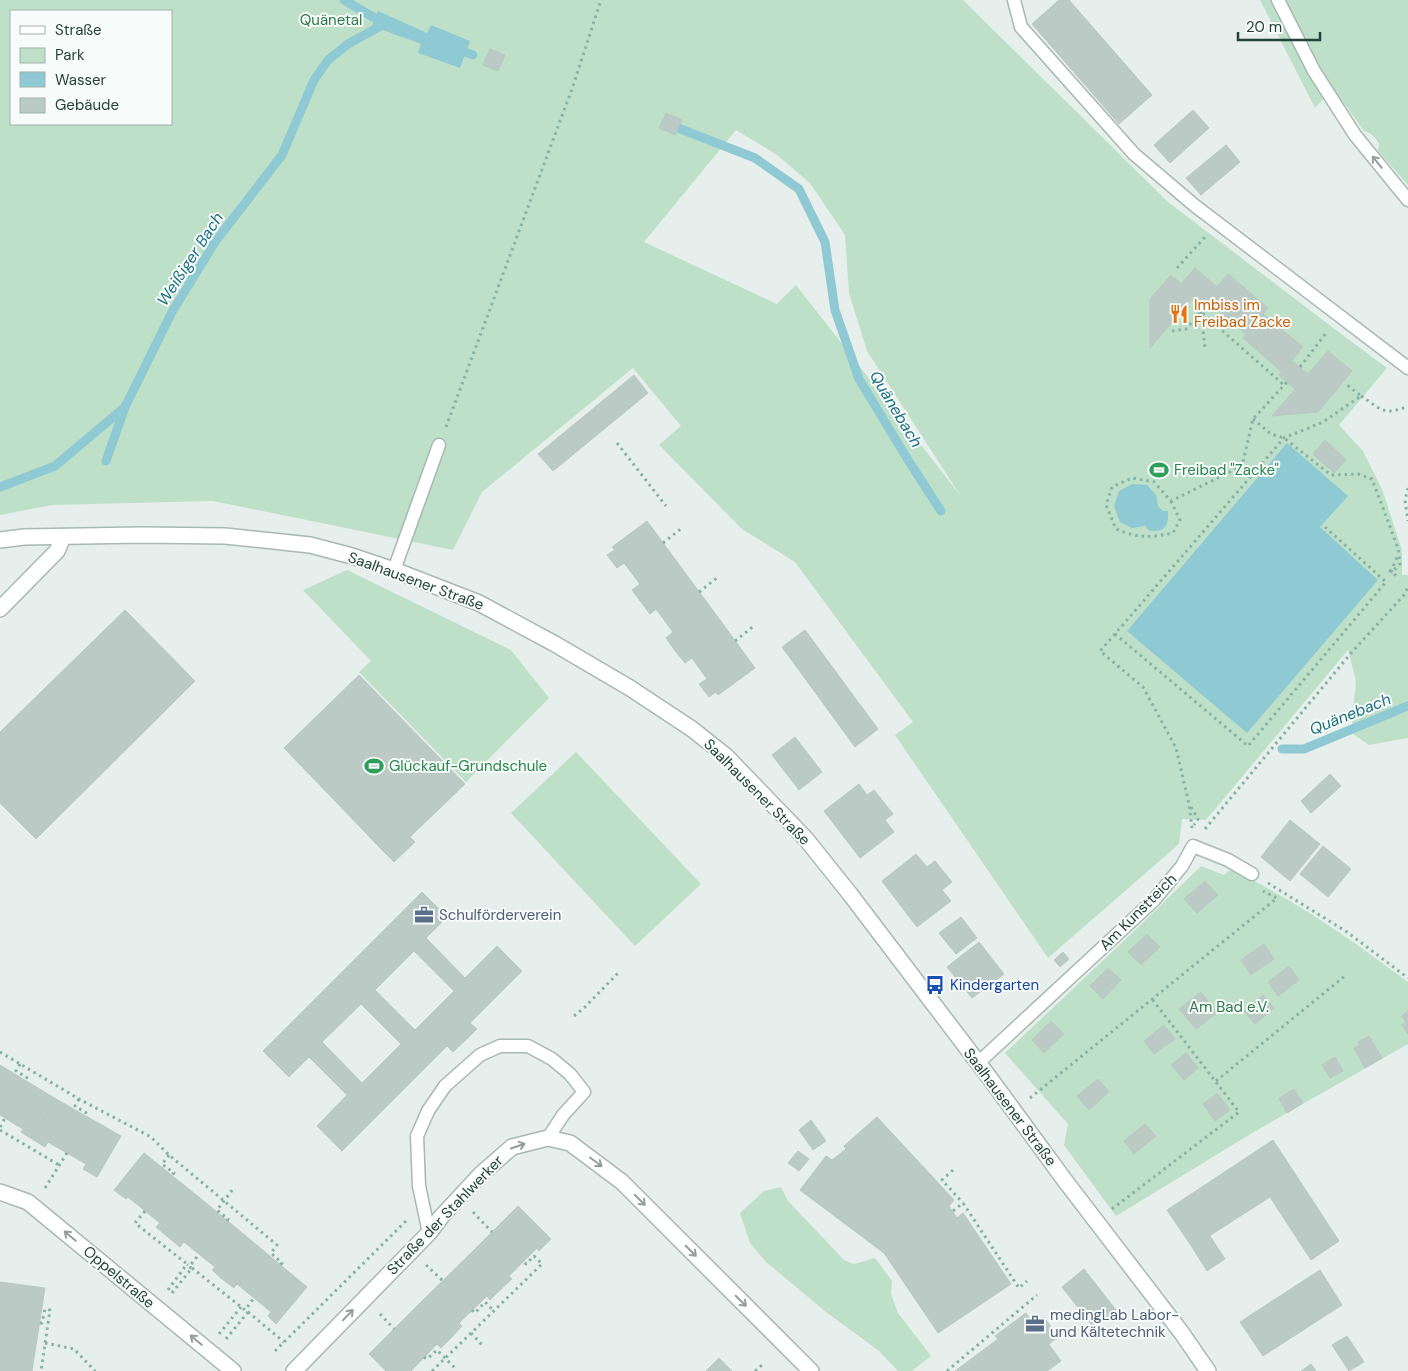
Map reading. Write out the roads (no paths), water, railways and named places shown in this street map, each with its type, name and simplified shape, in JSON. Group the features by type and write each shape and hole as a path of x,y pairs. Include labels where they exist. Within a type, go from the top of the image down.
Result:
{"street":[{"name":"Saalhausener Straße","path":"0,540 24,537 225,536 310,545 394,570 479,603 555,644 630,688 706,739 726,756 806,840 850,894 1066,1182 1182,1332 1208,1371"},
{"path":"0,609 57,551 63,537"},
{"name":"Straße der Stahlwerker","path":"294,1371 429,1233 441,1217 480,1176 512,1147 548,1138 570,1143 622,1182 811,1371"},
{"name":"Oppelstraße","path":"0,1192 28,1202 233,1371"}],"lane":[{"path":"1014,0 1021,28 1134,154 1194,206 1408,368"},
{"path":"1278,0 1314,71 1355,136 1408,200"},
{"path":"394,570 439,445"},
{"name":"Am Kunstteich","path":"978,1063 1154,900 1182,866 1192,846 1228,860 1252,874"},
{"path":"429,1233 419,1186 417,1136 428,1111 445,1086 480,1055 500,1046 528,1046 552,1059 570,1074 584,1092 563,1115 548,1138"}],"water":[{"path":"378,11 427,33 431,25 470,41 460,68 418,53 421,44 372,26"},
{"path":"1287,443 1348,496 1320,527 1378,580 1247,733 1127,631"},
{"path":"1132,484 1147,485 1156,495 1158,506 1163,511 1168,511 1168,521 1163,529 1150,531 1145,526 1132,528 1120,522 1114,506 1119,491"}],"waterway":[{"name":"Quänebach","path":"344,0 385,24"},
{"name":"Weißiger Bach","path":"0,487 55,466 125,407 172,312 215,242 282,155 314,80 328,60 348,44 384,24"},
{"name":"Quänebach","path":"456,49 473,55"},
{"name":"Quänebach","path":"678,128 755,158 799,189 825,242 835,310 859,379 941,511"},
{"path":"106,461 125,407"},
{"name":"Quänebach","path":"1282,749 1304,749 1408,706"}],"place":[{"name":"Imbiss im Freibad Zacke","path":"1179,314"},
{"name":"Freibad \"Zacke\"","path":"1159,470"},
{"name":"Glückauf-Grundschule","path":"374,766"},
{"name":"Schulförderverein","path":"424,915"},
{"name":"Kindergarten","path":"935,985"},
{"name":"medingLab Labor- und Kältetechnik","path":"1035,1324"}],"park label":[{"name":"Quänetal","path":"331,20"},
{"name":"Am Bad e.V.","path":"1229,1007"}]}
